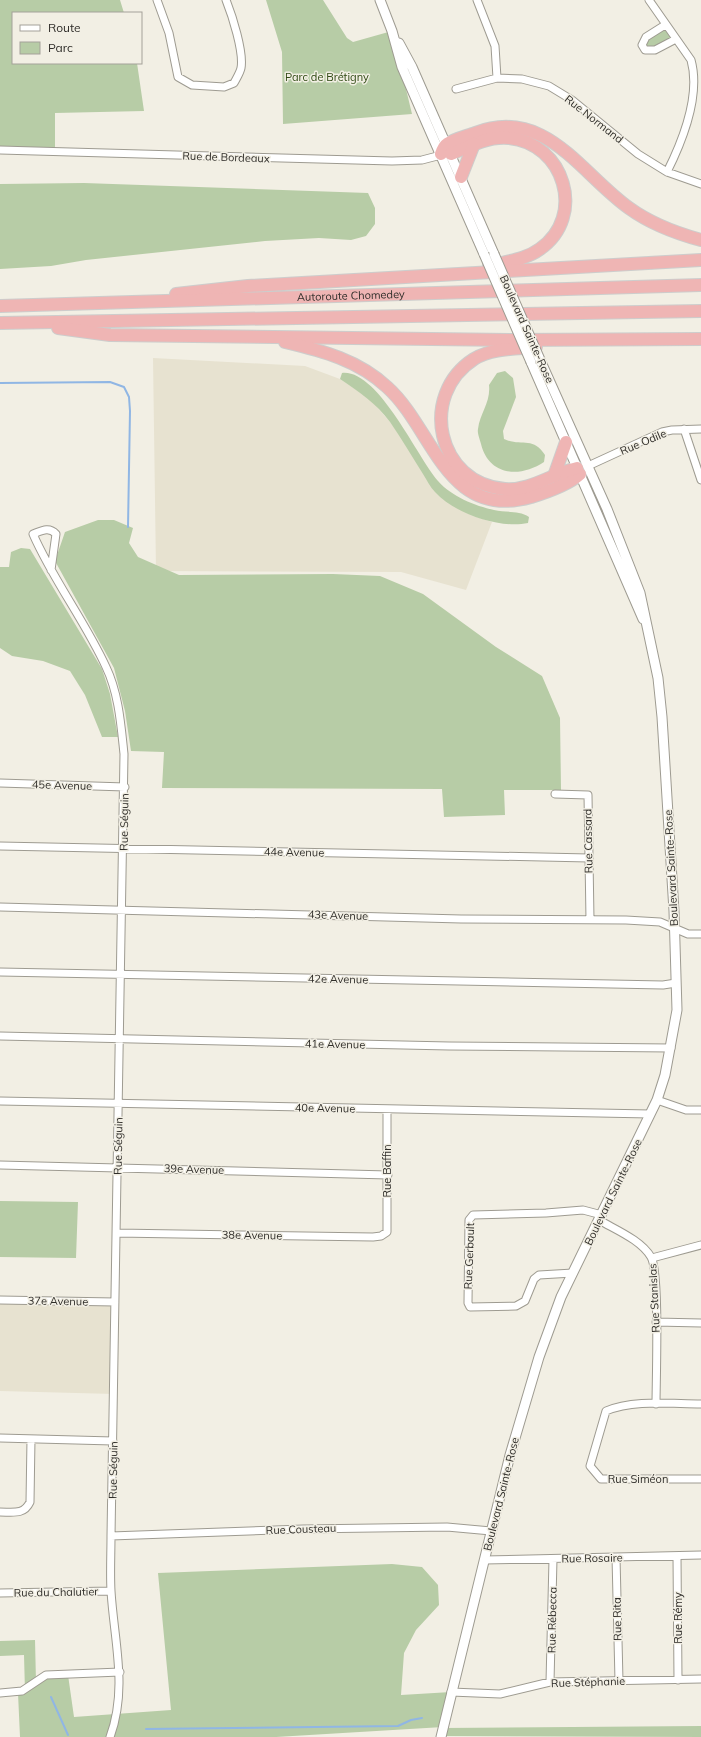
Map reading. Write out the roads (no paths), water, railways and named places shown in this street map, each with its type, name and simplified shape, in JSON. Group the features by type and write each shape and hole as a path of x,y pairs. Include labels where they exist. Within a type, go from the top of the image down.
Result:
{"highway":[{"path":"446,151 495,127 521,127 535,131 560,147 609,192 633,211 666,229 701,240"},
{"path":"446,151 492,139 509,138 526,141 542,150 554,163 562,178 565,190 565,208 556,232 549,242 535,252 514,261 457,274"},
{"path":"461,177 474,144"},
{"path":"85,304 248,286 701,260"},
{"name":"Autoroute Chomedey","path":"0,306 701,285"},
{"name":"Autoroute Chomedey","path":"0,323 701,311"},
{"path":"21,322 110,335 581,340 701,339"},
{"path":"263,337 337,356 372,375 393,392 410,412 448,472 458,483 475,493 499,500 523,499 535,496 570,481 582,469"},
{"path":"581,340 485,354 473,360 459,374 447,390 442,405 441,428 444,442 455,463 469,476 487,486 506,489 529,486 554,476 582,469"},
{"path":"554,476 566,442"}],"street":[{"path":"157,0 169,33 178,76 192,85 224,87 234,83 241,68 239,43 233,17 226,0"},
{"name":"Boulevard Sainte-Rose","path":"380,0 392,31 412,68 446,151 484,254 566,442 582,469"},
{"path":"477,0 495,46 497,78"},
{"path":"649,0 665,25 691,60 695,70 694,106 685,137 667,172"},
{"path":"665,25 646,37 642,45 645,50 654,50 676,39"},
{"name":"Rue Normand","path":"456,89 497,78 522,80 549,86 572,100 638,154 667,172 701,184"},
{"name":"Rue de Bordeaux","path":"0,150 385,161 422,160 446,151"},
{"name":"Boulevard Sainte-Rose","path":"441,1737 490,1531 521,1414 539,1356 561,1297 657,1100 671,1048 677,1010 675,928 661,700 656,667 648,632 582,469 541,362 461,177 446,151"},
{"path":"684,429 701,480"},
{"name":"Rue Odile","path":"582,469 652,436 672,430 701,429"},
{"name":"Rue Séguin","path":"51,570 56,534 50,529 44,529 33,534 51,570 109,674 122,731 125,787 111,1536 111,1591 120,1672 117,1708 110,1737"},
{"name":"45e Avenue","path":"0,783 125,787"},
{"name":"Rue Cassard","path":"555,794 588,796 590,920"},
{"name":"44e Avenue","path":"0,846 589,858"},
{"name":"43e Avenue","path":"0,907 660,922 688,934 701,934"},
{"name":"42e Avenue","path":"0,972 655,984 676,983"},
{"name":"41e Avenue","path":"0,1036 449,1046 671,1048"},
{"path":"657,1100 686,1110 701,1110"},
{"name":"40e Avenue","path":"0,1101 650,1114"},
{"name":"Rue Baffin","path":"387,1109 387,1232"},
{"name":"39e Avenue","path":"0,1165 388,1175"},
{"name":"Rue Gerbault","path":"573,1273 539,1275 534,1279 525,1301 516,1306 470,1307 468,1303 469,1220 473,1215 546,1213 583,1210 600,1218"},
{"name":"Rue Stanislas","path":"600,1218 641,1246 652,1258 654,1270 656,1322 656,1404"},
{"name":"38e Avenue","path":"117,1233 373,1238 381,1236 387,1232"},
{"path":"652,1258 701,1245"},
{"name":"37e Avenue","path":"0,1300 116,1302"},
{"path":"656,1322 701,1323"},
{"name":"Rue Siméon","path":"701,1404 617,1406 606,1411 590,1466 601,1479 701,1479"},
{"path":"0,1438 113,1441"},
{"path":"0,1512 21,1512 27,1508 30,1502 32,1439"},
{"name":"Rue Cousteau","path":"111,1536 303,1529 446,1527 490,1531"},
{"name":"Rue Rosaire","path":"484,1560 701,1555"},
{"name":"Rue Rémy","path":"677,1556 678,1680"},
{"name":"Rue Rita","path":"616,1557 619,1681"},
{"name":"Rue Rébecca","path":"550,1682 553,1559"},
{"name":"Rue du Chalutier","path":"0,1593 111,1591"},
{"path":"0,1693 22,1691 46,1675 120,1672"},
{"name":"Rue Stéphanie","path":"451,1692 500,1694 550,1682 701,1679"}],"waterway":[{"path":"0,383 110,382 124,387 129,397 130,411 128,527"},
{"path":"51,1697 68,1735"},
{"path":"146,1729 398,1726 411,1720 422,1718"}],"park label":[{"name":"Parc de Brétigny","path":"327,77"}]}
